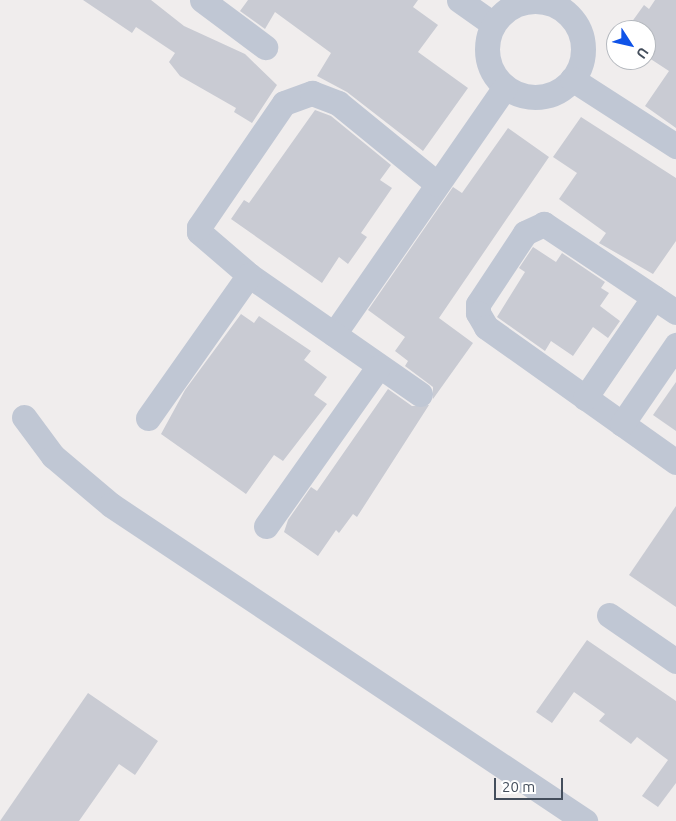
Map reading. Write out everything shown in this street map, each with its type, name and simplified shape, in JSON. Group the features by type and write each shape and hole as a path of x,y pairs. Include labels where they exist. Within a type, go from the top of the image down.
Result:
{"street":[{"path":"202,0 265,47"},
{"path":"459,0 493,24"},
{"path":"534,0 569,5 583,51 572,79 547,95 531,97 504,87 487,56 493,24 511,8 534,0"},
{"path":"572,79 676,146"},
{"path":"334,334 436,183 504,87"},
{"path":"420,394 249,275 199,232 199,226 284,103 297,96 321,93 338,103 436,183"},
{"path":"585,398 668,301 555,228 544,224 526,233 478,304 479,318 585,398 676,462"},
{"path":"148,418 249,275"},
{"path":"622,424 676,345"},
{"path":"266,526 378,366"},
{"path":"24,417 53,456 110,505 585,821"},
{"path":"609,615 676,661"}],"building":[{"path":"83,0 151,0 184,26 245,54 277,85 252,123 234,112 236,108 180,76 169,62 175,53 136,27 132,33"},
{"path":"248,0 418,0 413,7 438,25 418,52 468,88 423,151 347,92 317,76 331,53 275,12 265,29 240,11"},
{"path":"655,0 676,0 676,128 645,106 669,71 656,63 656,20 633,20 644,5 649,9"},
{"path":"315,110 331,116 391,165 380,180 392,188 361,233 367,237 348,264 339,257 322,283 231,219 244,200 249,203"},
{"path":"581,117 676,178 676,241 653,274 599,243 606,233 559,199 577,173 553,157"},
{"path":"508,128 549,157 439,318 473,343 433,399 433,387 405,366 408,361 395,351 405,337 368,310 453,187 462,193"},
{"path":"533,247 556,262 562,253 605,282 601,288 609,293 600,306 620,321 608,338 593,327 573,356 551,341 545,351 497,317 525,272 519,268"},
{"path":"241,314 254,323 259,316 311,351 304,360 327,377 314,395 327,404 283,461 274,455 246,494 161,434 185,390"},
{"path":"676,382 676,431 653,415"},
{"path":"388,389 412,406 429,405 357,517 353,514 339,533 336,530 318,556 284,532 288,520 311,487 317,491"},
{"path":"676,506 676,607 629,575"},
{"path":"587,640 676,701 676,783 658,807 642,796 668,760 637,737 631,744 599,721 605,714 574,692 552,723 536,712"},
{"path":"88,693 158,741 135,775 119,764 79,821 0,821"}]}
